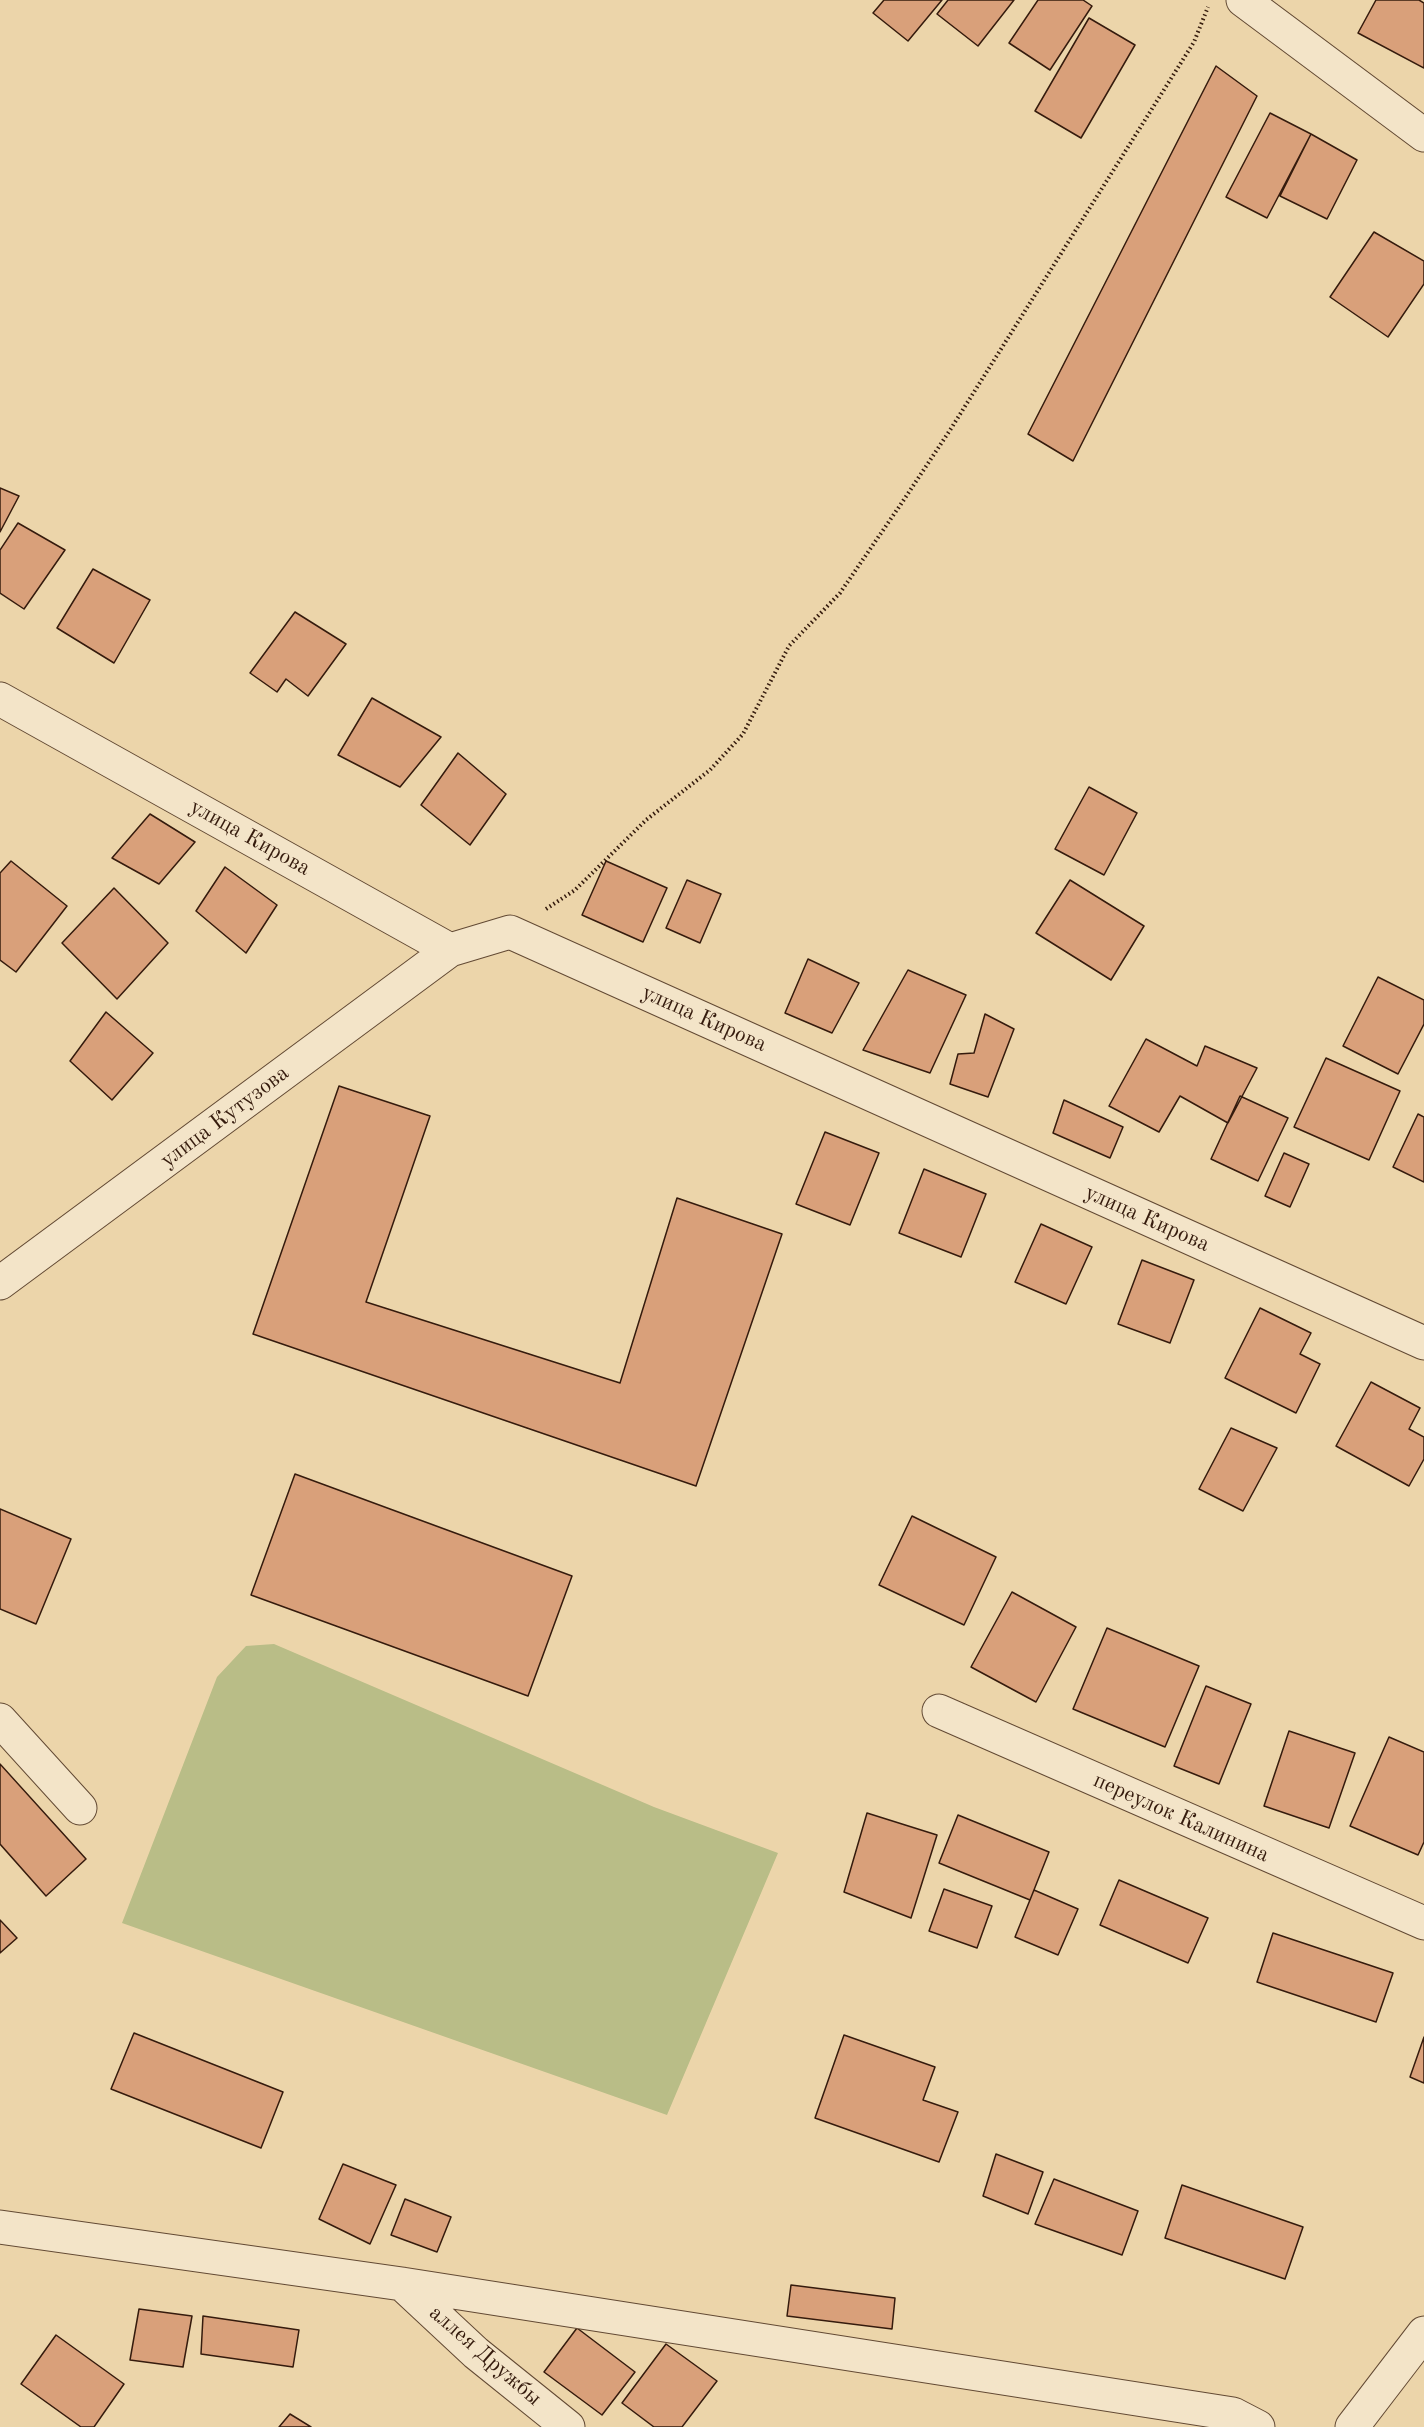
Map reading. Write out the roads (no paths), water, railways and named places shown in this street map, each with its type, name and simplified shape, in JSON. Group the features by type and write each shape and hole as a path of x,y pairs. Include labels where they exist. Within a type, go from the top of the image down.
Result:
{"street":[{"path":"1243,0 1424,135"},
{"name":"улица Кирова","path":"0,699 450,950 510,932 1424,1343"},
{"name":"улица Кутузова","path":"0,1283 450,950"},
{"name":"переулок Калинина","path":"939,1712 1424,1923"},
{"path":"0,1720 80,1808"},
{"path":"0,2227 402,2284 1233,2414 1258,2427"},
{"name":"аллея Дружбы","path":"402,2284 476,2352 568,2427"},
{"path":"1352,2427 1424,2333"}]}
